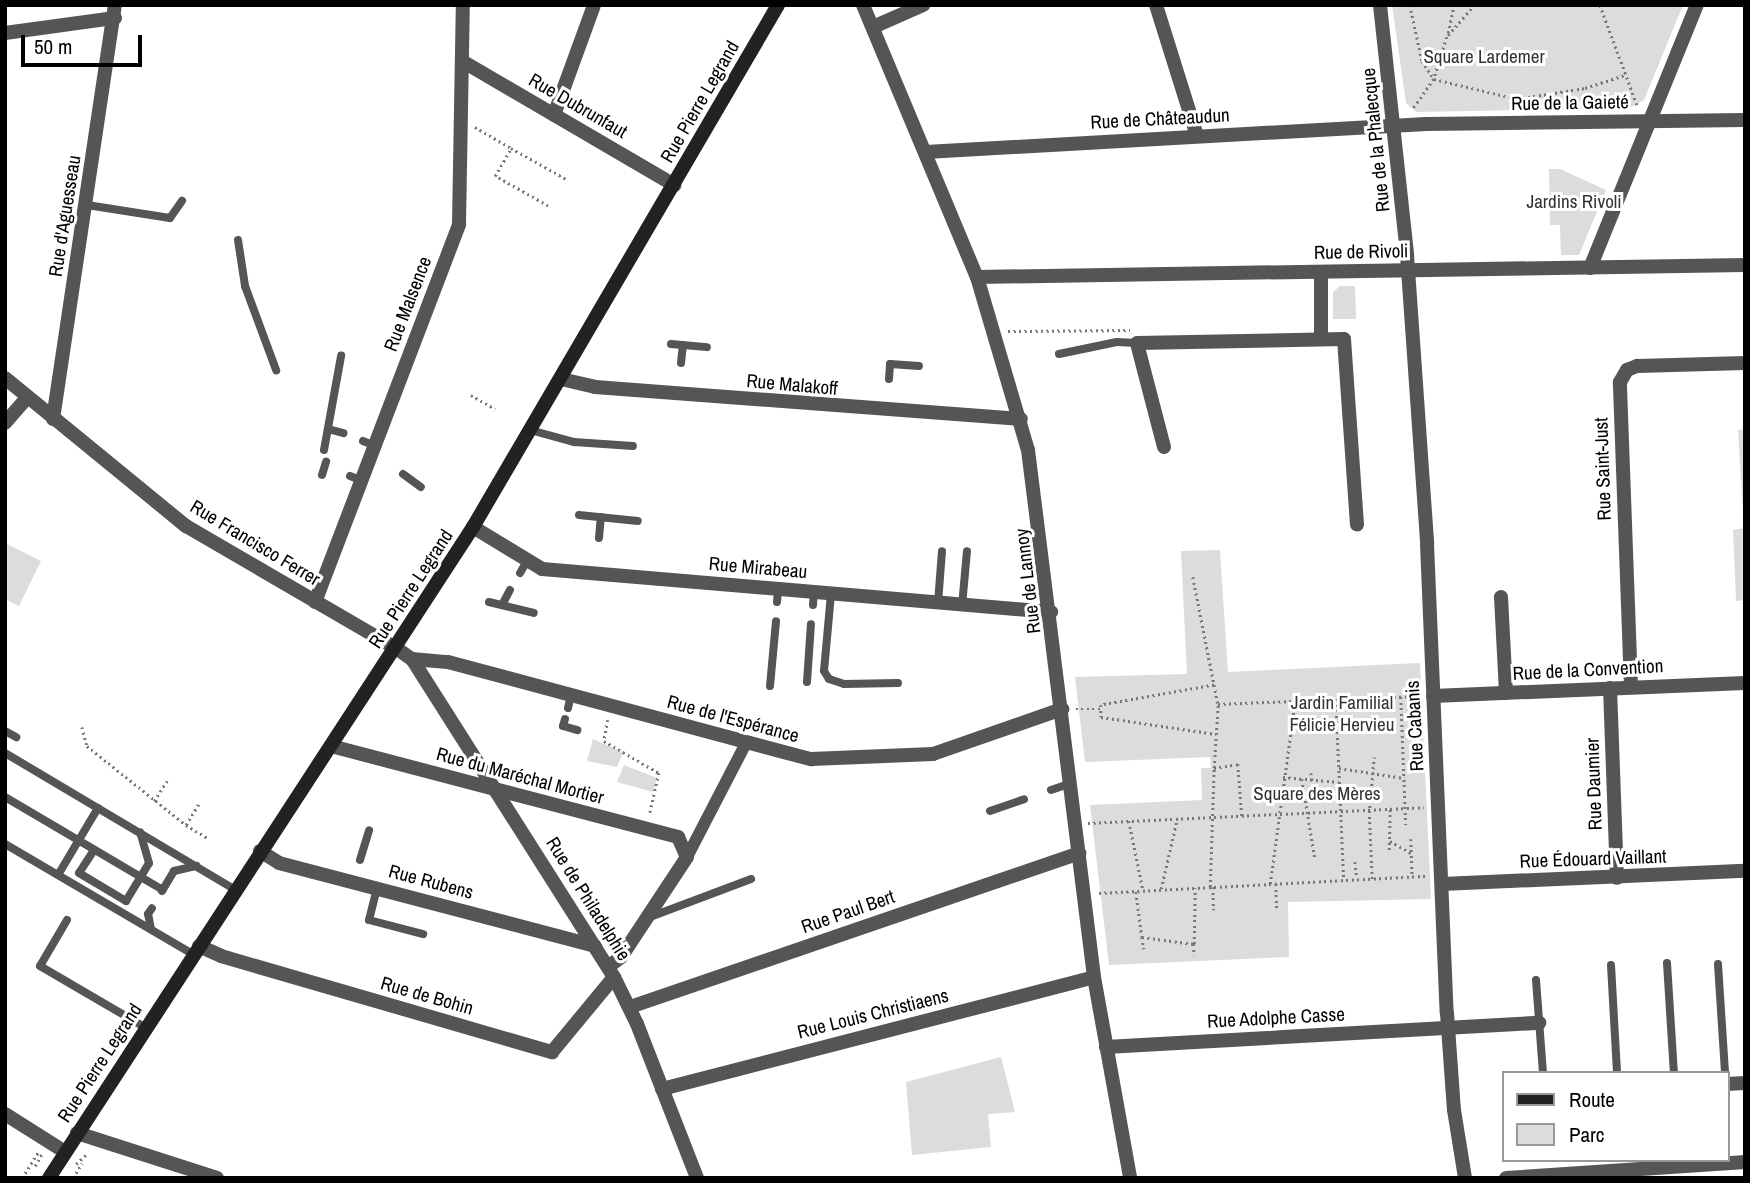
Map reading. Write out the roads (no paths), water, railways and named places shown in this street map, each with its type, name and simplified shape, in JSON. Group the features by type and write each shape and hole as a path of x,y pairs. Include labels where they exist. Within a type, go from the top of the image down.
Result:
{"main road":[{"name":"Rue Pierre Legrand","path":"50,1178 260,851 397,648 473,527 778,5"}],"street":[{"name":"Rue Malsence","path":"315,601 355,478 372,450 459,224 463,5"},
{"path":"554,115 594,5"},
{"name":"Rue de Lannoy","path":"863,5 977,277 1021,419 1036,490 1094,977 1130,1178"},
{"path":"873,27 923,5"},
{"path":"1156,5 1197,136"},
{"name":"Rue de la Phalecque","path":"1380,5 1396,126 1408,271"},
{"path":"1590,268 1697,5"},
{"path":"5,33 115,11"},
{"name":"Rue d'Aguesseau","path":"53,419 115,11"},
{"name":"Rue Dubrunfaut","path":"462,61 674,185"},
{"name":"Rue de la Gaieté","path":"1396,126 1745,120"},
{"name":"Rue de Châteaudun","path":"926,152 1396,126"},
{"name":"Rue de Rivoli","path":"977,277 1745,265"},
{"name":"Rue Cabanis","path":"1408,271 1433,696 1448,1028 1455,1123 1465,1178"},
{"path":"1321,272 1321,339"},
{"path":"1164,447 1137,343 1344,339 1357,525"},
{"name":"Rue Saint-Just","path":"1631,687 1620,382 1627,370 1637,366 1745,363"},
{"name":"Rue Francisco Ferrer","path":"5,378 186,526 397,648"},
{"name":"Rue Malakoff","path":"561,379 582,386 679,389 1021,419"},
{"path":"5,423 27,398"},
{"name":"Rue Mirabeau","path":"473,527 524,567 596,568 813,599 831,594 1051,612"},
{"path":"1501,597 1506,693"},
{"path":"397,648 412,659"},
{"name":"Rue de l'Espérance","path":"412,659 448,662 569,701 611,706 811,759 924,756 1062,709"},
{"name":"Rue de Philadelphie","path":"412,659 611,972 630,1007 697,1178"},
{"name":"Rue de la Convention","path":"1433,696 1745,683"},
{"name":"Rue Daumier","path":"1610,688 1617,878"},
{"path":"611,972 687,857 746,743"},
{"name":"Rue du Maréchal Mortier","path":"331,746 678,837 687,857"},
{"name":"Rue Rubens","path":"260,851 279,863 355,877 377,888 595,946"},
{"name":"Rue Paul Bert","path":"630,1007 1079,853"},
{"name":"Rue Édouard Vaillant","path":"1442,880 1617,878 1745,871"},
{"name":"Rue de Bohin","path":"197,950 552,1052 611,972"},
{"name":"Rue Louis Christiaens","path":"662,1089 1094,977"},
{"name":"Rue Adolphe Casse","path":"1106,1047 1539,1023"},
{"path":"5,1114 65,1152"},
{"path":"77,1133 96,1142 217,1178"},
{"path":"1506,1178 1657,1164 1745,1162"}],"lane":[{"path":"87,205 170,218 182,201"},
{"path":"238,240 244,286 276,370"},
{"path":"1059,354 1116,342 1137,343"},
{"path":"671,344 707,347"},
{"path":"681,362 682,345"},
{"path":"324,450 341,356"},
{"path":"889,379 890,364 919,366"},
{"path":"328,429 343,433"},
{"path":"530,430 574,442 633,446"},
{"path":"403,474 421,487"},
{"path":"579,515 638,521"},
{"path":"599,538 601,517"},
{"path":"938,603 942,551"},
{"path":"962,606 967,551"},
{"path":"502,605 510,590"},
{"path":"831,594 824,671 829,679 844,684 898,683"},
{"path":"489,602 534,612"},
{"path":"771,686 776,621"},
{"path":"807,681 811,624"},
{"path":"565,719 563,726 577,730"},
{"path":"5,731 16,737"},
{"path":"5,753 236,890"},
{"path":"1051,790 1071,783"},
{"path":"5,797 162,891 174,871 196,866"},
{"path":"990,811 1024,799"},
{"path":"58,875 98,808"},
{"path":"360,860 369,830"},
{"path":"94,850 79,873 126,901 149,863 140,832"},
{"path":"5,844 151,929 197,950"},
{"path":"647,918 751,879"},
{"path":"377,888 369,920 423,934"},
{"path":"151,929 148,914 152,908"},
{"path":"67,920 40,966 146,1028"},
{"path":"1667,963 1674,1071"},
{"path":"1718,964 1725,1071"},
{"path":"1611,965 1617,1071"},
{"path":"1536,980 1543,1071"}],"park label":[{"name":"Square Lardemer","path":"1484,57"},
{"name":"Jardins Rivoli","path":"1574,202"},
{"name":"Jardin Familial Félicie Hervieu","path":"1342,714"},
{"name":"Square des Mères","path":"1317,794"}]}
